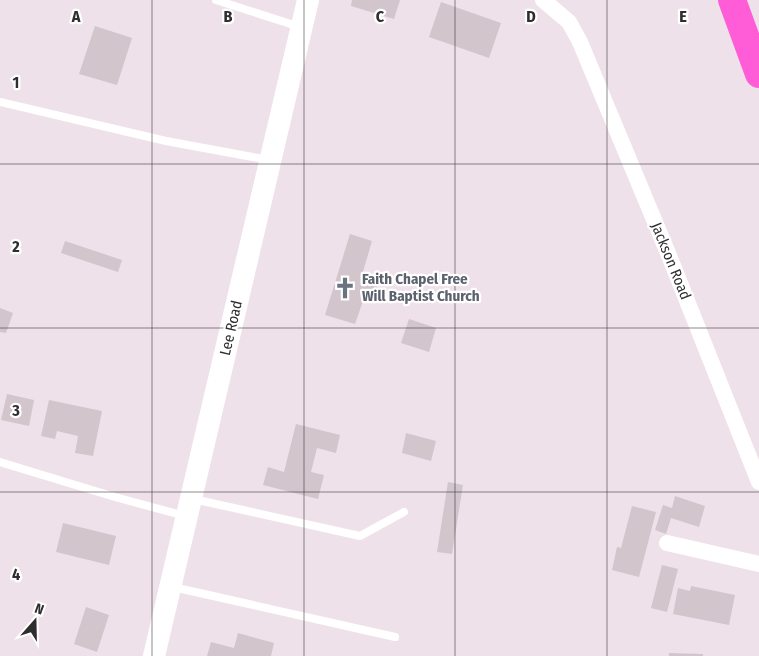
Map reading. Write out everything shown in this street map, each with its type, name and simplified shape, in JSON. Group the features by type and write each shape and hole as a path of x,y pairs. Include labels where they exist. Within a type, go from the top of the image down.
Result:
{"highway":[{"path":"732,0 759,74"}],"street":[{"name":"Lee Road","path":"154,656 308,0"},
{"name":"Jackson Road","path":"542,0 546,1 569,22 580,42 670,258 759,482"},
{"path":"667,543 759,564"}],"lane":[{"path":"216,0 302,27"},
{"path":"0,102 166,141 270,160"},
{"path":"0,462 115,497 360,536 404,512"},
{"path":"171,586 395,637"}],"building":[{"path":"352,0 400,0 394,19 351,6"},
{"path":"441,2 501,23 489,58 429,37"},
{"path":"95,26 132,38 117,85 79,74"},
{"path":"350,234 372,241 362,275 379,281 372,303 363,301 355,324 325,315"},
{"path":"65,241 122,260 118,272 61,253"},
{"path":"0,308 13,313 6,333 0,332"},
{"path":"409,319 436,328 429,352 401,343"},
{"path":"7,394 34,400 29,426 1,420"},
{"path":"49,400 102,411 93,456 75,453 78,436 57,431 55,439 41,436"},
{"path":"296,424 340,435 336,453 317,448 311,472 324,475 318,499 263,485 268,467 284,472"},
{"path":"406,433 436,441 431,461 402,453"},
{"path":"448,482 463,485 452,554 437,552"},
{"path":"675,496 705,506 699,527 671,518 666,534 655,530 663,505 672,508"},
{"path":"632,506 656,512 639,577 612,570 617,547 621,548"},
{"path":"63,523 116,536 109,565 56,552"},
{"path":"662,565 678,569 667,612 651,608"},
{"path":"691,586 735,595 729,625 673,614 678,588 690,591"},
{"path":"86,607 109,615 97,652 74,644"},
{"path":"238,633 274,643 271,656 207,656 211,642 234,648"},
{"path":"669,653 703,654 703,656 669,656"}],"place":[{"name":"Faith Chapel Free Will Baptist Church","path":"345,288"}]}
